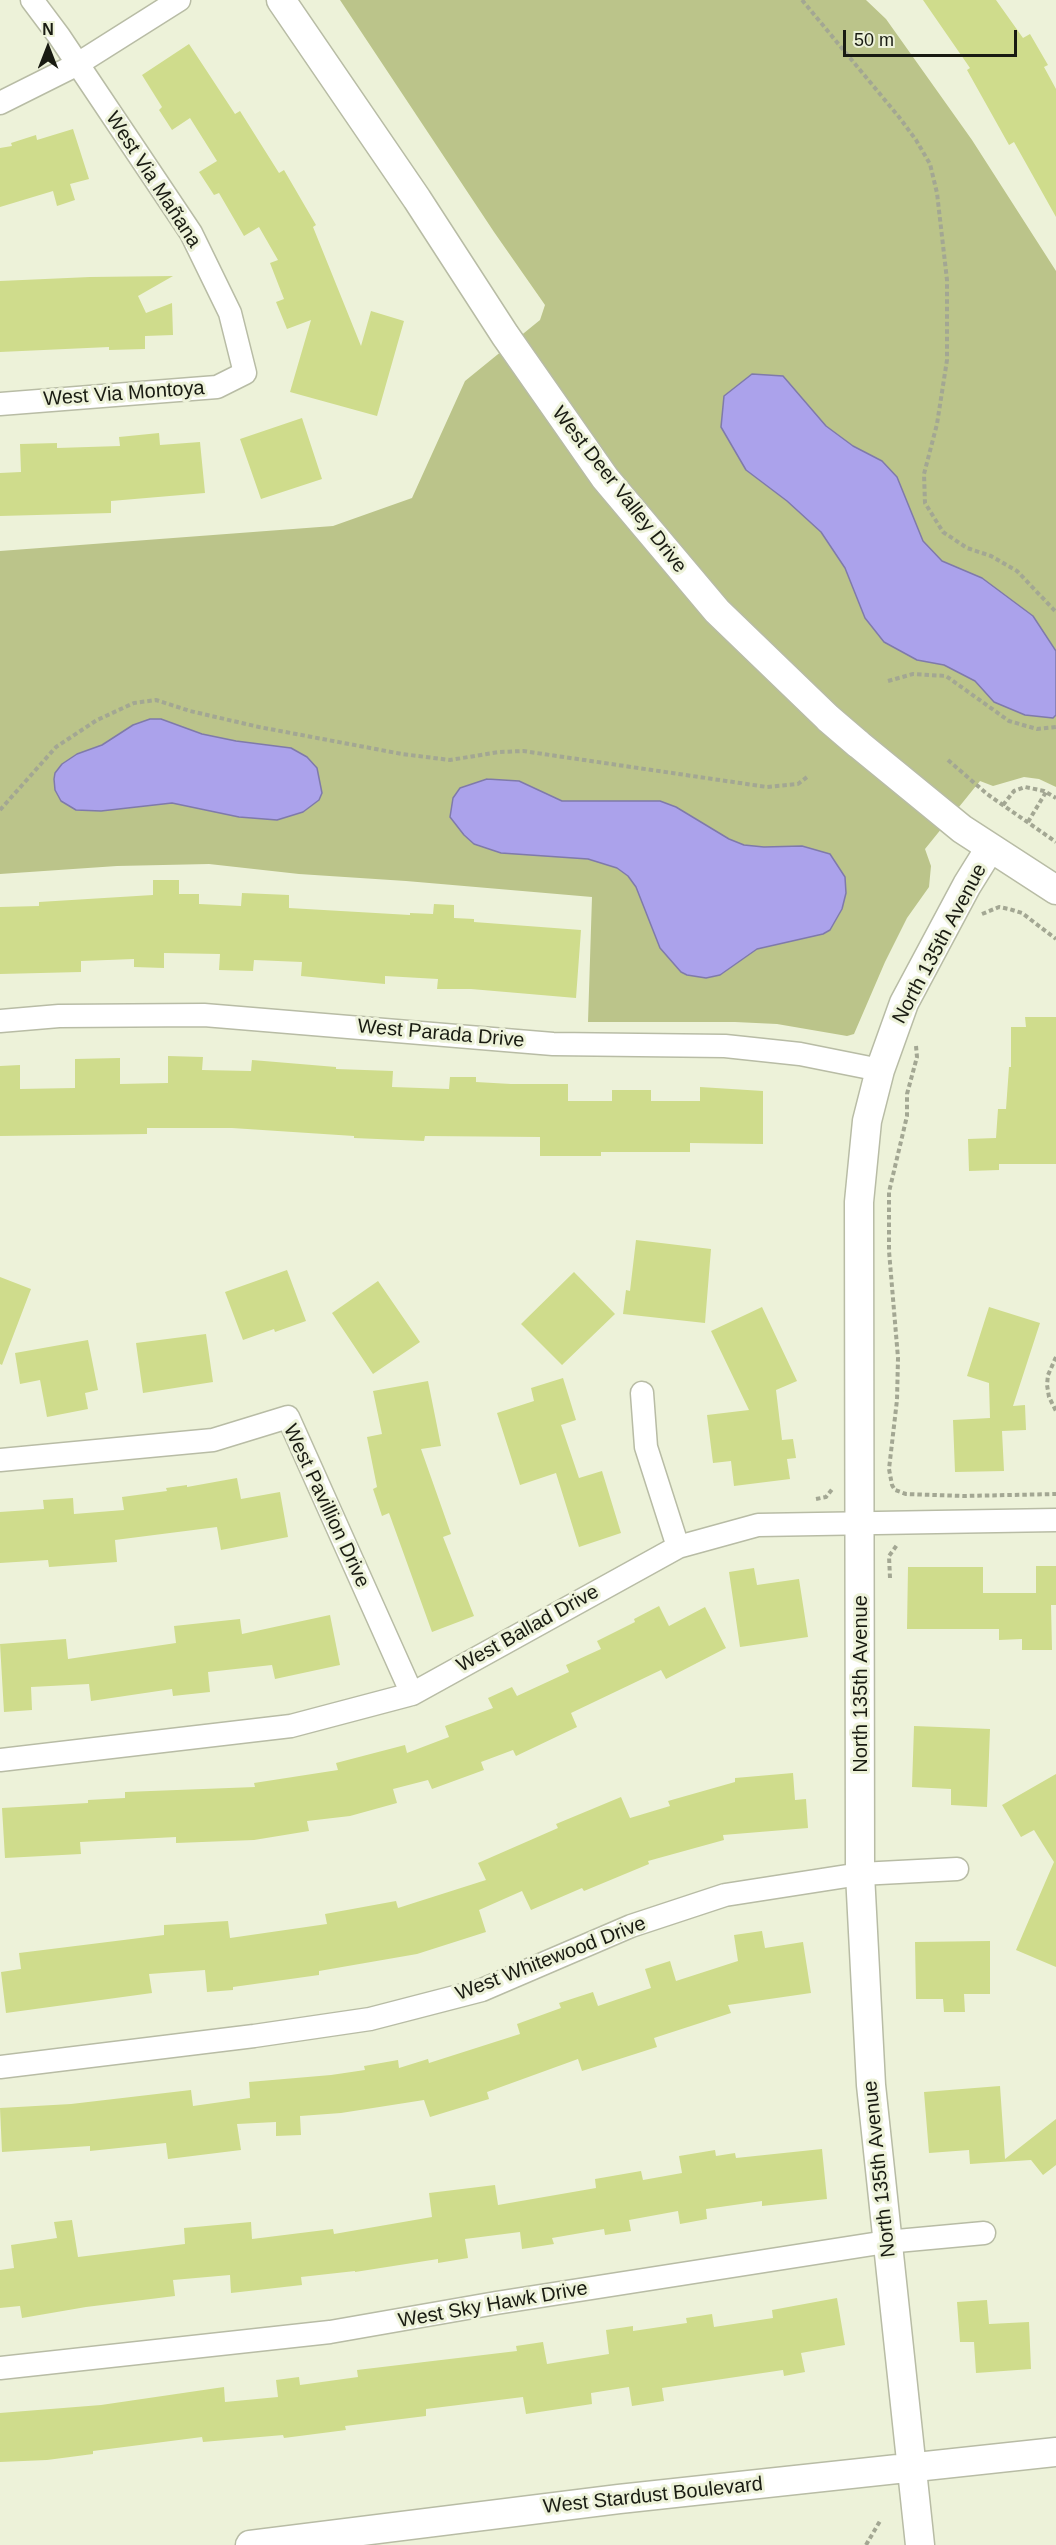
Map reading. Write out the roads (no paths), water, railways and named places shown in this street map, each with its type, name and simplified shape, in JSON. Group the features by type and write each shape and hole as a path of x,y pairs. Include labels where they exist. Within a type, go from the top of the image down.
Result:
{"street":[{"name":"West Via Mañana","path":"32,0 191,233 230,313 245,373"},
{"path":"0,103 76,65 179,0"},
{"name":"West Deer Valley Drive","path":"281,0 417,199 505,335 605,478 717,611 791,684 857,743 962,828 1056,890"},
{"name":"West Via Montoya","path":"0,404 217,387 245,373"},
{"name":"North 135th Avenue","path":"920,2545 871,2085 860,1874 859,1202 867,1121 880,1070 904,1004 967,885 990,848"},
{"name":"West Parada Drive","path":"0,1020 59,1016 204,1015 553,1044 725,1046 800,1054 880,1070"},
{"path":"642,1392 646,1447 678,1547"},
{"name":"West Pavillion Drive","path":"0,1460 213,1440 288,1417 412,1694"},
{"name":"West Ballad Drive","path":"0,1760 291,1726 412,1694 678,1547 758,1525 1056,1520"},
{"name":"West Whitewood Drive","path":"0,2067 254,2036 370,2019 482,1990 632,1926 725,1895 860,1874 957,1869"},
{"name":"West Sky Hawk Drive","path":"0,2368 330,2332 507,2301 886,2242 984,2232"},
{"name":"West Stardust Boulevard","path":"250,2545 619,2499 1056,2452"}]}
